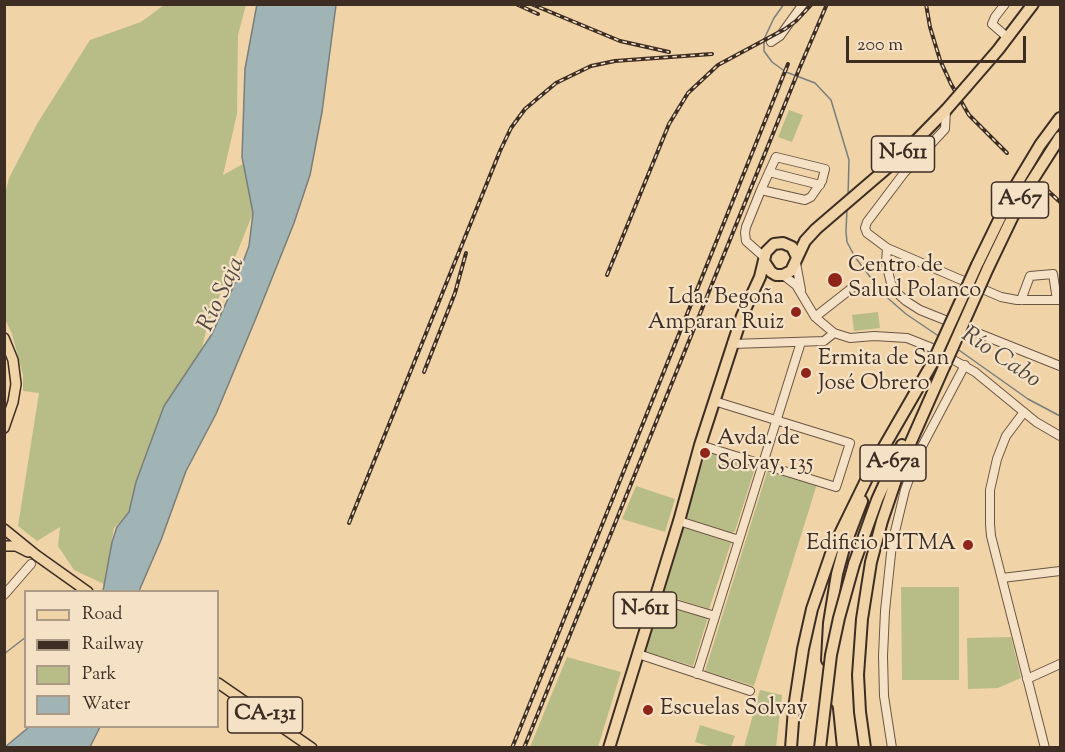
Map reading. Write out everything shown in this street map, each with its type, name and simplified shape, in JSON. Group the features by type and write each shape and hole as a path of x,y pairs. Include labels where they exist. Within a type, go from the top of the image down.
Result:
{"highway":[{"name":"N-611","path":"756,291 780,275 792,271 805,241 816,229 916,143 998,50 1033,4"},
{"name":"A-67","path":"831,747 827,709 827,655 832,601 840,560 867,491 933,362 1013,190 1040,145 1060,118"},
{"name":"A-67","path":"865,747 859,693 859,657 864,600 882,521 902,462 988,268 1023,195 1060,136"},
{"name":"N-611","path":"609,747 689,488 691,473 742,316 756,291 766,256 778,243 787,244 816,229"},
{"path":"787,244 792,247 796,260"},
{"path":"766,256 767,268 780,275"},
{"name":"A-67a","path":"791,747 803,649 812,609 827,564 842,527 873,464 933,362"},
{"name":"A-67a","path":"820,747 831,655 854,564 887,475 944,367"},
{"name":"N-611","path":"602,747 683,487 691,473"}],"main road":[{"path":"4,338 12,360 16,384 13,402 4,428"},
{"path":"4,530 34,559 55,568 87,590"},
{"path":"4,546 16,546 32,555 34,559"},
{"name":"CA-131","path":"219,684 312,747"}],"street":[{"path":"771,42 780,36 803,4"},
{"path":"1005,4 992,24 1007,37"},
{"path":"946,110 945,129 904,173 867,222 865,228 867,233 887,248 1001,297 1021,300 1059,300 1053,274 1030,276 1021,300"},
{"path":"761,190 805,200 820,185 825,169 777,157 761,190 746,227 745,238 766,256"},
{"path":"769,172 820,185"},
{"path":"887,248 886,263 891,283 896,292 906,301 920,310 1060,366"},
{"path":"796,260 803,297"},
{"path":"780,275 796,285 815,317 834,333 850,338 882,336 906,338 932,348 965,365 1036,422 1060,436"},
{"path":"815,317 852,288"},
{"path":"732,344 824,341 834,333"},
{"path":"697,674 801,342"},
{"path":"892,747 884,696 883,656 892,544 905,490 919,452 965,365"},
{"path":"700,445 836,487 840,476 850,443 714,401"},
{"path":"1024,412 1001,447 993,473 990,490 991,536 1045,747"},
{"path":"679,521 739,540"},
{"path":"4,595 34,559"},
{"path":"1002,578 1060,571"},
{"path":"655,598 715,616"},
{"path":"638,654 750,690"},
{"path":"1027,679 1060,664"}],"green space":[{"path":"164,5 246,5 238,35 237,114 223,175 243,164 253,213 207,327 201,352 165,404 136,482 129,512 114,528 104,584 74,570 58,546 60,527 37,541 18,526 39,393 23,391 23,375 12,334 5,319 4,199 9,178 37,124 90,40 141,22"},
{"path":"789,110 803,115 792,142 778,137"},
{"path":"878,312 880,328 854,331 852,315"},
{"path":"707,450 718,455 716,462 719,463 722,455 739,460 737,468 740,469 744,461 756,465 735,531 732,533 685,518"},
{"path":"768,469 817,484 754,686 705,671"},
{"path":"636,486 675,499 665,532 622,519"},
{"path":"685,527 731,543 709,609 662,594 682,528"},
{"path":"901,587 959,587 959,680 902,680"},
{"path":"658,602 708,617 693,666 643,651"},
{"path":"1011,637 1021,678 998,688 968,689 967,638"},
{"path":"567,657 621,672 598,747 530,747"},
{"path":"760,690 782,695 776,747 744,747"},
{"path":"700,725 735,736 731,747 711,747 695,742"}],"water":[{"path":"257,4 336,5 322,112 310,175 294,223 216,414 186,471 161,540 139,590 103,590 112,542 117,527 129,512 136,482 164,406 212,334 249,246 253,213 242,157 245,69"},
{"path":"28,728 100,728 90,747 5,747"}],"waterway":[{"name":"Río Cabo","path":"784,4 764,39 764,51 772,62 786,72 815,83 831,100 849,160 848,197"},
{"name":"Río Cabo","path":"847,208 847,242 855,257 883,294 906,314 940,337"},
{"name":"Río Cabo","path":"956,348 1028,399 1060,416"},
{"path":"4,654 24,639"}],"railway":[{"path":"516,4 538,14"},
{"path":"531,4 620,41 669,52"},
{"path":"607,275 669,124 688,93 718,65 785,29 812,4"},
{"path":"524,748 827,4"},
{"path":"926,4 940,60 951,84 969,115 1007,153"},
{"path":"349,523 500,151 511,128 525,109 556,83 591,66 615,61 712,54"},
{"path":"512,748 788,64"},
{"path":"1047,190 1060,202"},
{"path":"424,372 455,293 466,253"}],"place":[{"name":"Centro de Salud Polanco","path":"835,280"},
{"name":"Lda. Begoña Amparan Ruiz","path":"796,312"},
{"name":"Ermita de San José Obrero","path":"806,373"},
{"name":"Avda. de Solvay, 135","path":"705,453"},
{"name":"Edificio PITMA","path":"968,545"},
{"name":"Escuelas Solvay","path":"648,710"}],"water label":[{"name":"Río Saja","path":"223,295"}]}
